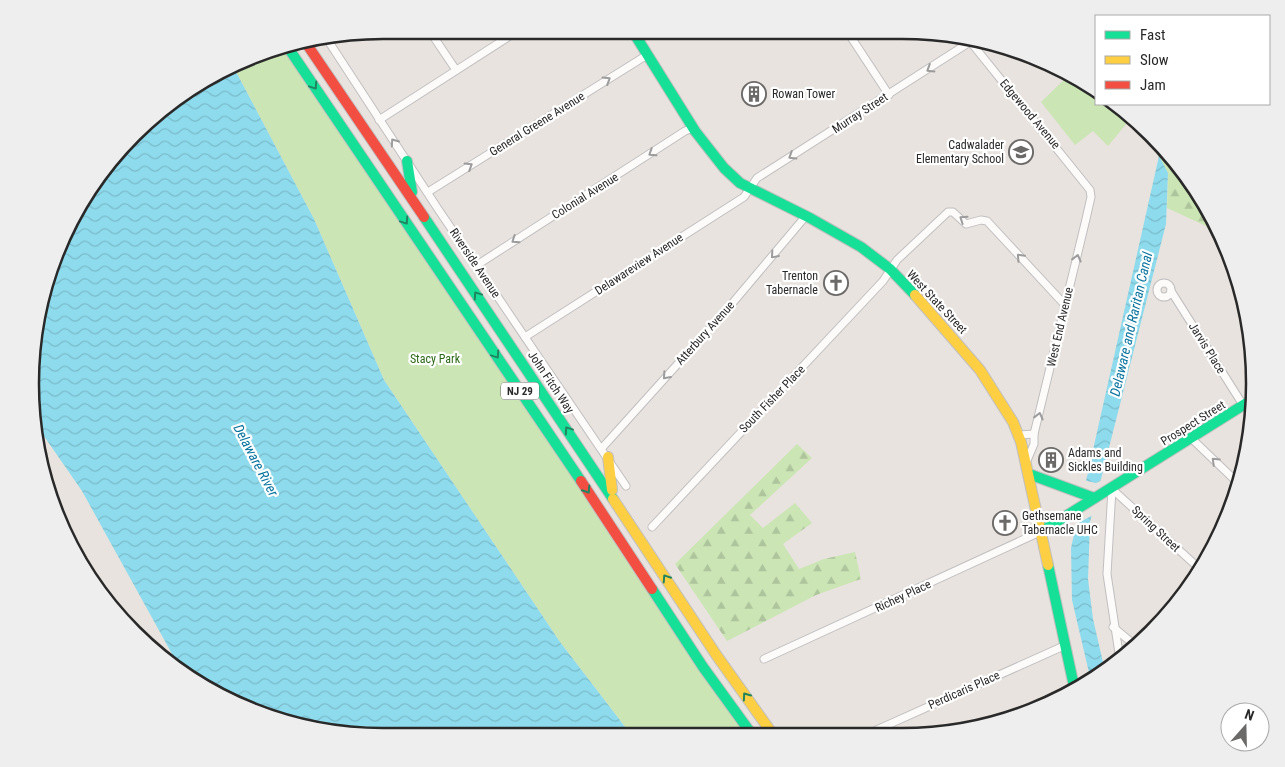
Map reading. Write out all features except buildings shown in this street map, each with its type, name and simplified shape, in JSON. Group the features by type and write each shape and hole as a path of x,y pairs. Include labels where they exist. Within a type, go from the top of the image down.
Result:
{"main road":[{"name":"West State Street","path":"637,39 694,128 728,172 749,188 866,251 890,270 976,363 1004,403 1019,435 1026,462 1074,682"},
{"name":"John Fitch Way","path":"309,47 614,499 717,656 768,728"},
{"name":"NJ 29","path":"290,51 566,459 703,667 747,728"},
{"path":"407,161 408,178 417,206"},
{"name":"Prospect Street","path":"1042,531 1244,405"},
{"path":"605,453 614,499"},
{"path":"1029,474 1096,497"}],"street":[{"path":"435,39 456,70"},
{"path":"379,120 505,39"},
{"path":"852,39 889,95"},
{"name":"Riverside Avenue","path":"330,43 379,120 626,486"},
{"name":"Murray Street","path":"749,188 757,178 966,45"},
{"name":"Edgewood Avenue","path":"975,46 1090,190"},
{"name":"General Greene Avenue","path":"428,192 647,55"},
{"name":"Colonial Avenue","path":"477,265 694,128"},
{"name":"Delawareview Avenue","path":"525,337 744,197 749,188"},
{"name":"West End Avenue","path":"1026,462 1034,444 1034,434 1086,219 1090,190"},
{"name":"South Fisher Place","path":"652,527 870,295 890,270 932,226 951,212 966,224 984,220 1065,305"},
{"name":"Atterbury Avenue","path":"605,453 805,217"},
{"name":"Jarvis Place","path":"1171,291 1244,405"},
{"path":"1019,435 1034,434"},
{"path":"1191,438 1233,478"},
{"path":"1112,489 1106,564 1113,627 1118,651"},
{"name":"Spring Street","path":"1112,489 1195,564"},
{"name":"Richey Place","path":"764,659 1042,531"},
{"path":"1113,627 1130,642"},
{"name":"Perdicaris Place","path":"881,728 1066,645"}],"green space":[{"name":"Stacy Park","path":"290,51 748,728 626,728 560,642 384,380 314,219 236,72"},
{"path":"1064,80 1095,98 1095,105 1104,105 1127,123 1108,146 1093,131 1075,145 1041,102"},
{"path":"1154,149 1188,192 1214,238 1206,226 1167,208 1168,173"},
{"path":"797,444 812,458 750,515 763,528 795,503 812,523 783,544 799,569 824,559 855,552 861,579 816,595 727,641 675,564"}],"water":[{"name":"Delaware River","path":"236,72 314,219 384,380 560,642 626,728 361,728 294,717 231,693 173,657 82,491 43,434 39,406 39,361 45,316 57,273 74,231 85,211 124,156 156,124 174,110 211,85"},
{"name":"Delaware and Raritan Canal","path":"1159,156 1168,173 1166,224 1090,522 1088,579 1093,619 1103,663 1089,673 1072,600 1071,548"}],"pier":[{"path":"1083,480 1096,483 1102,480 1093,515 1073,526"}],"traffic: fast":[{"path":"638,39 695,131 724,168 740,183 810,218 861,247 890,269 915,295"},
{"path":"290,51 581,481"},
{"path":"407,161 412,192"},
{"path":"424,217 613,499"},
{"path":"1042,531 1246,403"},
{"path":"1029,474 1094,498"},
{"path":"1048,565 1073,682"},
{"path":"652,589 703,667 747,728"}],"traffic: slow":[{"path":"915,295 980,370 1013,422 1021,442 1048,565"},
{"path":"608,457 612,490"},
{"path":"613,499 717,656 768,728"}],"traffic: jam":[{"path":"309,47 424,217"},
{"path":"581,481 652,589"}],"place":[{"name":"Rowan Tower","path":"754,94"},
{"name":"Cadwalader Elementary School","path":"1021,152"},
{"name":"Trenton Tabernacle","path":"836,283"},
{"name":"Adams and Sickles Building","path":"1051,460"},
{"name":"Gethsemane Tabernacle UHC","path":"1005,523"}]}
